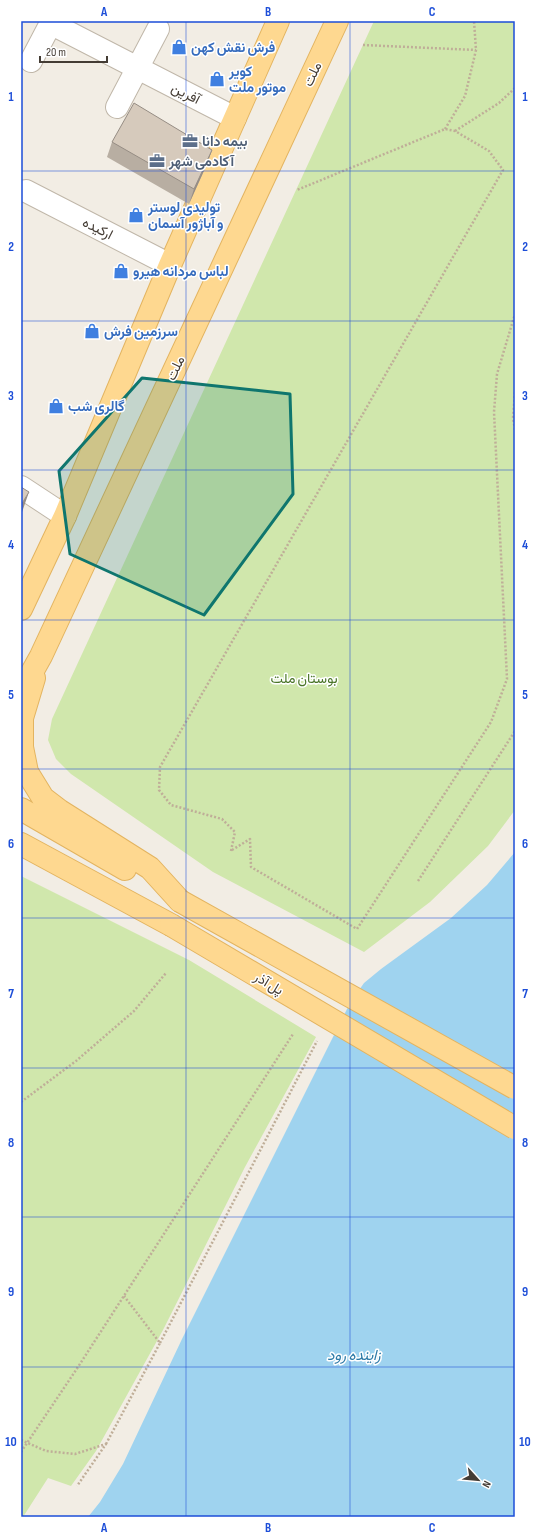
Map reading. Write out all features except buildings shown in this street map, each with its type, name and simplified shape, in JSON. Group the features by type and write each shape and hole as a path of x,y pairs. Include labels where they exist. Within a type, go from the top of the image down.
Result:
{"main road":[{"path":"21,609 65,516 170,265 278,21"},
{"name":"ملت","path":"21,692 41,656 337,21"},
{"path":"41,656 22,718 22,747 27,772 43,798 60,812 150,868 180,901"},
{"name":"پل آذر","path":"21,809 180,901 515,1088"},
{"name":"پل آذر","path":"21,844 171,925 515,1128"},
{"path":"21,859 78,875"}],"street":[{"name":"آفرین","path":"31,61 51,22 235,118"},
{"path":"118,107 158,29"},
{"name":"ارکیده","path":"26,191 170,265"},
{"path":"21,487 65,516"}],"path":[{"path":"445,129 465,96 476,50 474,21"},
{"path":"363,45 476,50"},
{"path":"455,131 499,103 515,88"},
{"path":"297,190 445,129 455,131 489,151 502,170 160,767 159,790 171,806 222,819 235,832 231,851 250,839 251,867 357,929 491,722 507,679 494,412 496,374 515,314"},
{"path":"515,392 513,418 515,430"},
{"path":"418,881 515,731"},
{"path":"21,1102 76,1062 134,1011 166,973"},
{"path":"21,1452 124,1296 293,1034"},
{"path":"77,1486 106,1444 317,1041"},
{"path":"124,1296 160,1343"},
{"path":"21,1440 46,1451 75,1454 106,1444"}],"highlighted area":[{"path":"142,378 290,394 293,494 204,615 70,554 59,471"}],"green space":[{"name":"بوستان ملت","path":"374,21 515,21 515,810 488,846 430,902 364,952 213,872 71,774 56,759 48,740 52,719"},
{"path":"21,876 189,960 316,1037 245,1167 163,1330 96,1451 71,1486 48,1478 23,1517 21,1517"}],"water":[{"name":"زاینده رود","path":"515,852 515,1517 88,1517 100,1502 123,1464 182,1339 350,1003 364,983 451,918 487,885"}],"place":[{"name":"فرش نقش کهن","path":"179,47"},
{"name":"کویر موتور ملت","path":"217,79"},
{"name":"بیمه دانا","path":"190,141"},
{"name":"آکادمی شهر","path":"157,161"},
{"name":"تولیدی لوستر و آباژور آسمان","path":"136,215"},
{"name":"لباس مردانه هیرو","path":"121,271"},
{"name":"سرزمین فرش","path":"92,331"},
{"name":"گالری شب","path":"56,406"}]}
